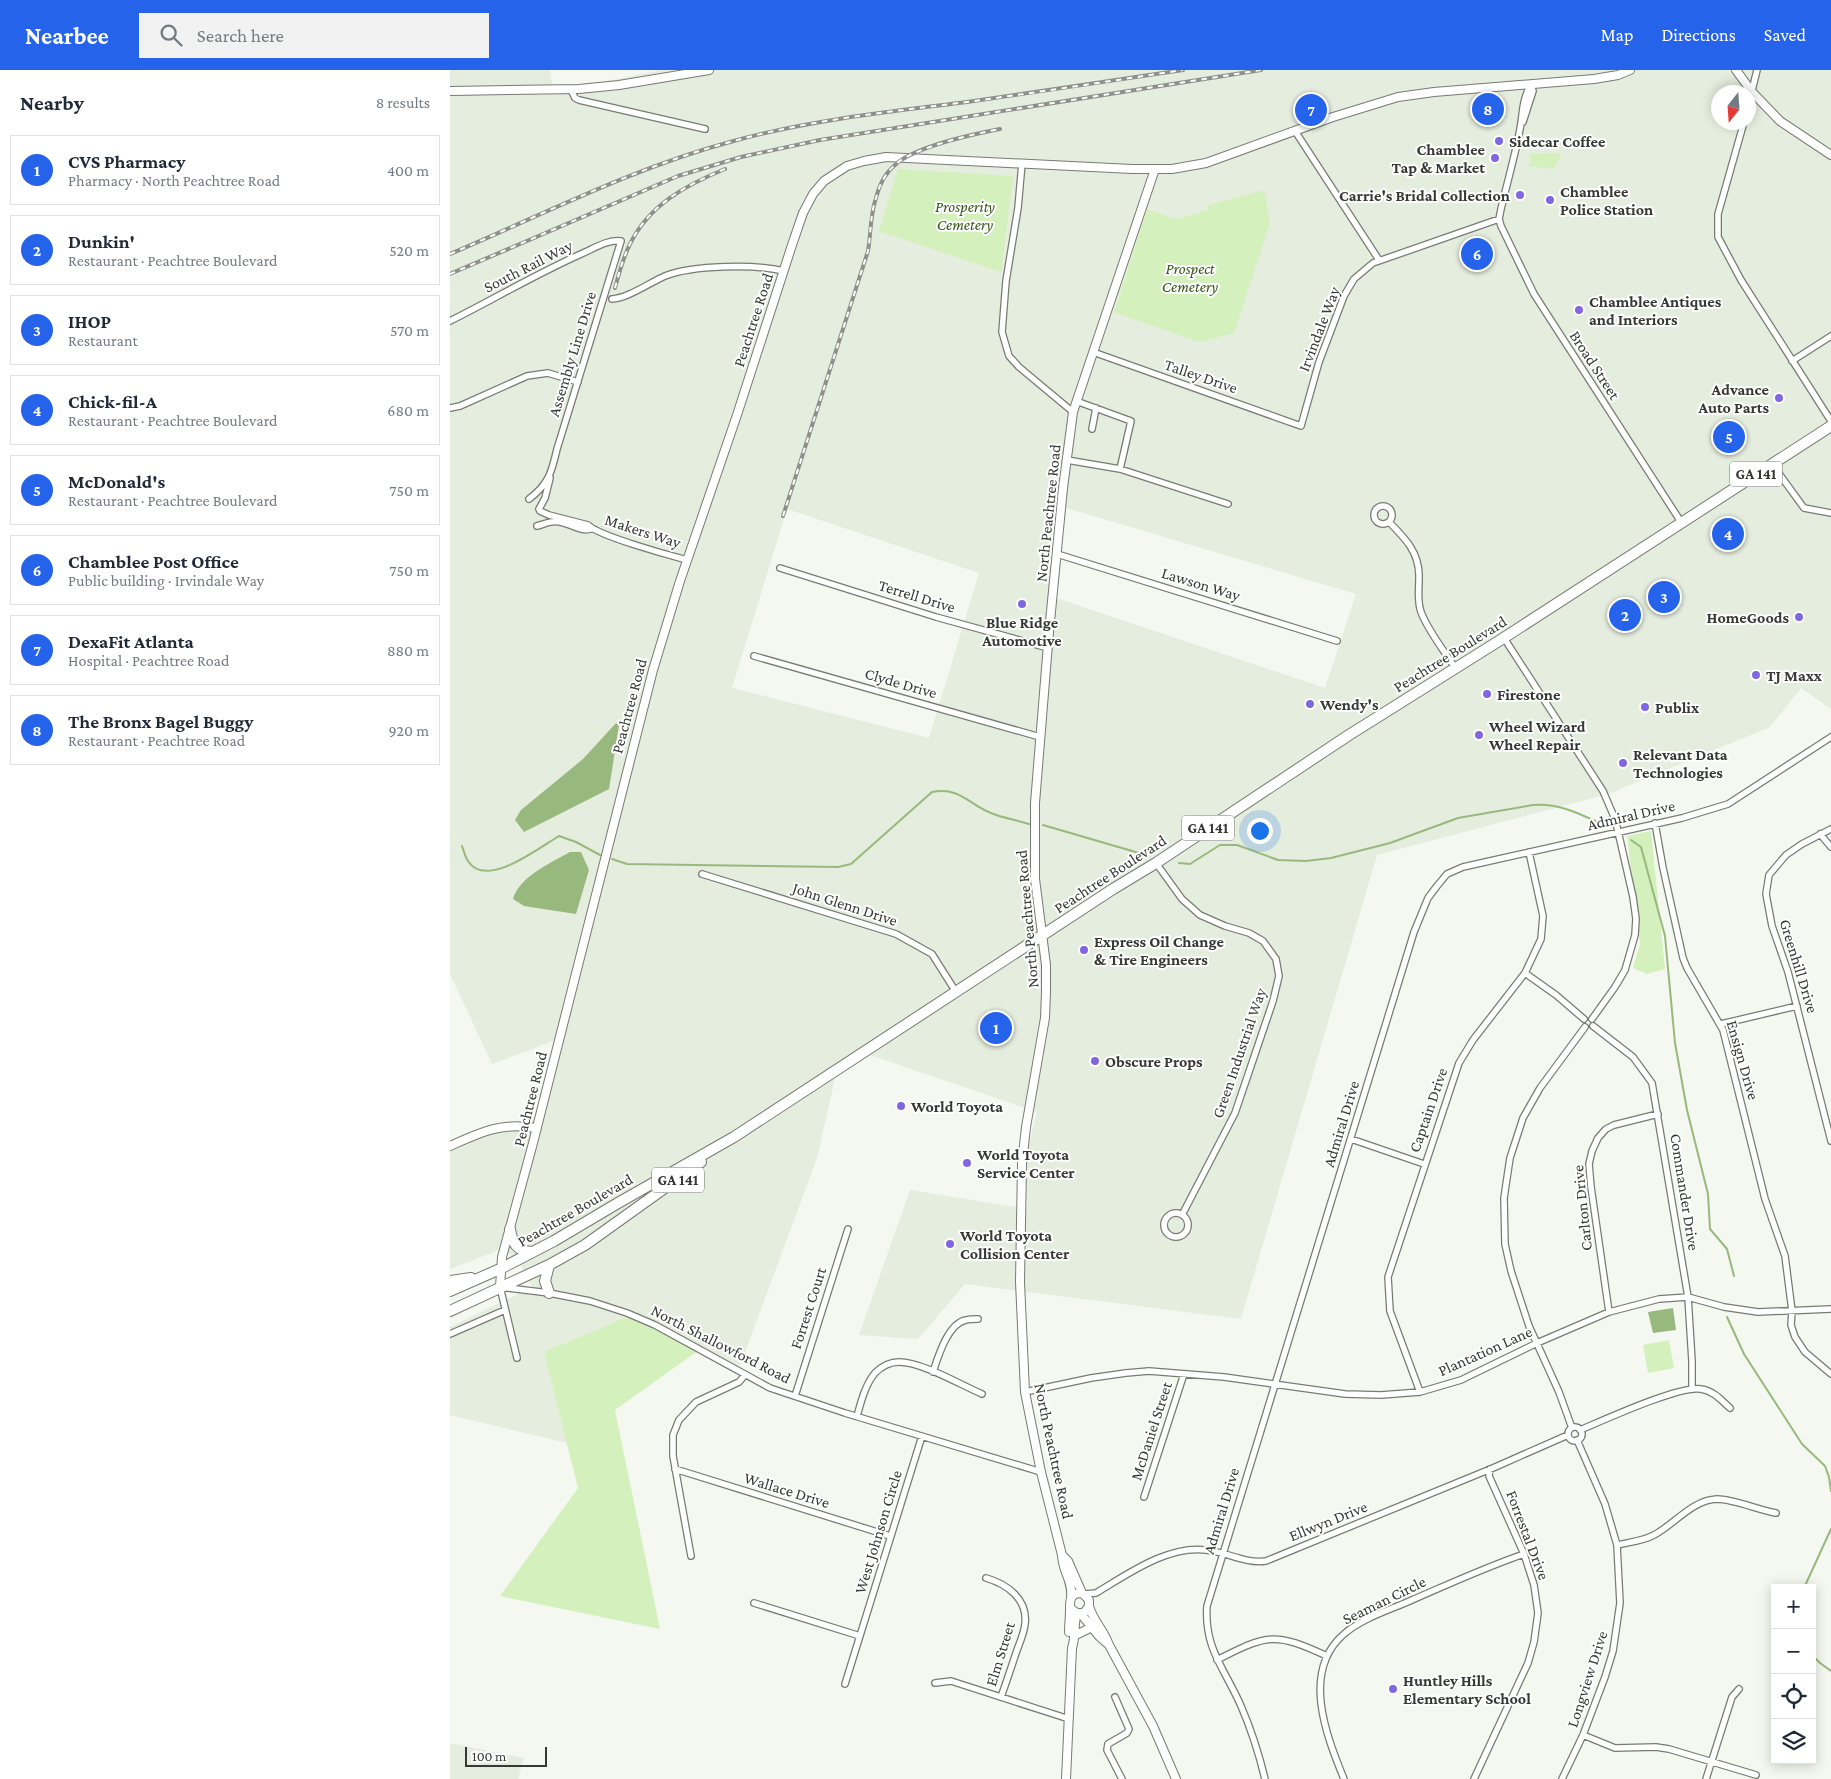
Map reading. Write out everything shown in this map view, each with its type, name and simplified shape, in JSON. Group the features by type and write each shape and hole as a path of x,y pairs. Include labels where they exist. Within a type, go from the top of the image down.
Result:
{"highway":[{"name":"Peachtree Boulevard","path":"500,1287 549,1265 585,1245 734,1137 1042,935 1156,863 1349,735 1504,638 1831,426"},
{"name":"Peachtree Boulevard","path":"482,1276 532,1252 734,1137"},
{"path":"510,1229 512,1241 516,1246 532,1252"},
{"path":"549,1265 545,1281 549,1292"},
{"path":"450,1281 482,1276"},
{"name":"GA 141","path":"450,1291 482,1276"},
{"name":"GA 141","path":"450,1311 500,1287"}],"street":[{"path":"450,91 572,90 611,86 709,70"},
{"name":"Peachtree Road","path":"500,1287 500,1269 648,687 687,560 803,213 813,194 824,181 847,166 886,157 1154,169 1192,167 1398,97 1434,92 1611,77 1630,70"},
{"path":"1736,70 1747,85"},
{"path":"1754,85 1757,70"},
{"path":"1499,219 1520,128 1529,108 1533,91 1531,84"},
{"path":"572,90 575,98 579,100 705,129"},
{"path":"1756,96 1780,121 1831,154"},
{"path":"1742,130 1718,214 1718,237 1741,280 1831,421"},
{"path":"1295,131 1380,260"},
{"path":"1022,163 1018,208 1006,281 1002,332 1009,356 1019,367 1073,412"},
{"name":"North Peachtree Road","path":"1066,1779 1072,1648 1076,1612 1069,1603 1071,1598 1071,1582 1064,1566 1041,1472 1025,1392 1020,1282 1021,1198 1026,1127 1045,1018 1046,965 1035,879 1034,832 1040,737 1062,488 1073,412 1154,169"},
{"name":"Irvindale Way","path":"1300,426 1319,362 1344,296 1354,279 1366,267 1380,260 1499,219"},
{"name":"Broad Street","path":"1499,219 1510,247 1534,294 1681,522"},
{"name":"South Rail Way","path":"450,322 546,269 604,244 616,240 621,241"},
{"name":"Assembly Line Drive","path":"540,510 621,241"},
{"path":"612,299 621,297 667,276 691,270 767,267 784,271"},
{"path":"1792,361 1831,336"},
{"name":"Talley Drive","path":"1093,352 1300,426"},
{"path":"450,408 460,406 528,376 548,373 578,382"},
{"path":"1076,401 1130,421 1120,469"},
{"path":"1092,429 1096,408"},
{"path":"1067,460 1120,469 1228,504"},
{"path":"1772,464 1804,508 1831,513"},
{"name":"Assembly Line Drive","path":"529,498 535,494 550,475"},
{"name":"Makers Way","path":"540,510 549,515 588,525 592,529 687,560"},
{"name":"Makers Way","path":"537,526 559,522 587,530 592,529"},
{"path":"1389,522 1409,544 1415,554 1419,572 1418,596 1421,613 1456,668"},
{"name":"Lawson Way","path":"1057,554 1337,641"},
{"name":"Terrell Drive","path":"780,568 936,617 1048,648"},
{"path":"1504,638 1600,784 1618,831 1636,919 1635,935 1625,970 1615,987 1592,1018 1584,1019"},
{"name":"Clyde Drive","path":"754,656 1040,737"},
{"name":"Admiral Drive","path":"1264,1779 1244,1713 1217,1660 1208,1636 1206,1621 1208,1600 1414,932 1428,898 1448,874 1481,862 1682,818 1728,804 1831,737"},
{"name":"Ensign Drive","path":"1655,823 1662,868 1683,958 1687,968 1721,1024 1764,1199 1785,1256 1792,1310 1791,1325 1799,1345 1817,1364 1831,1374"},
{"name":"Greenhill Drive","path":"1831,829 1786,855 1769,876 1766,894 1770,920 1788,972 1831,1141"},
{"path":"1820,834 1831,847"},
{"name":"Captain Drive","path":"1420,1392 1390,1311 1388,1277 1459,1063 1473,1040 1525,972 1541,939 1543,927 1540,898 1529,852"},
{"name":"Green Industrial Way","path":"1156,863 1182,899 1200,915 1249,933 1263,941 1276,959 1279,976 1273,1001 1235,1113 1182,1215"},
{"name":"John Glenn Drive","path":"702,874 896,934 932,954 956,992"},
{"path":"1525,972 1584,1019 1585,1027"},
{"path":"1721,1024 1797,1006"},
{"path":"1585,1027 1590,1028 1593,1026 1594,1021 1592,1018"},
{"name":"Commander Drive","path":"1593,1026 1634,1057 1652,1083 1688,1297 1692,1388"},
{"path":"1572,1428 1519,1297 1505,1244 1504,1198 1513,1149 1529,1106 1585,1027"},
{"name":"Carlton Drive","path":"1610,1312 1591,1187 1589,1164 1592,1150 1598,1138 1606,1129 1614,1125 1658,1114"},
{"path":"450,1146 476,1134 502,1127 518,1125 536,1128"},
{"path":"1351,1139 1424,1164"},
{"name":"Green Industrial Way","path":"1174,1213 1182,1215 1188,1224 1186,1232 1180,1237 1172,1237 1164,1228 1165,1220 1174,1213"},
{"name":"Forrest Court","path":"795,1396 848,1229"},
{"path":"500,1287 517,1358"},
{"name":"North Shallowford Road","path":"500,1287 549,1292 590,1301 643,1319 770,1388 1041,1472"},
{"name":"Plantation Lane","path":"1025,1392 1091,1378 1149,1372 1224,1377 1345,1394 1381,1395 1420,1392 1461,1380 1537,1343 1610,1312 1659,1299 1688,1297 1724,1307 1758,1312 1831,1309"},
{"path":"450,1334 505,1310"},
{"path":"933,1372 948,1334 956,1325 964,1320 978,1319"},
{"path":"857,1416 866,1388 875,1374 884,1366 898,1362 913,1364 982,1394"},
{"name":"McDaniel Street","path":"1144,1497 1184,1374"},
{"path":"691,1556 673,1456 673,1435 679,1420 696,1402 738,1382 744,1375"},
{"path":"1580,1430 1669,1394 1692,1388 1714,1393 1730,1408"},
{"path":"1577,1427 1580,1430 1582,1436 1577,1440 1572,1440 1568,1435 1569,1430 1572,1428 1577,1427"},
{"name":"Ellwyn Drive","path":"1083,1594 1096,1592 1170,1553 1187,1549 1204,1550 1256,1563 1266,1561 1568,1435"},
{"name":"West Johnson Circle","path":"845,1684 922,1436"},
{"name":"Longview Drive","path":"1562,1779 1583,1735 1605,1677 1618,1626 1620,1603 1617,1544 1605,1504 1577,1440"},
{"name":"Wallace Drive","path":"675,1469 890,1536"},
{"name":"Forrestal Drive","path":"1474,1779 1528,1663 1534,1642 1538,1613 1538,1600 1524,1554 1490,1476 1490,1469"},
{"path":"1617,1544 1639,1541 1652,1536 1666,1528 1689,1509 1716,1499 1776,1514"},
{"name":"Seaman Circle","path":"1344,1779 1327,1729 1320,1695 1320,1683 1327,1656 1338,1640 1358,1624 1448,1584 1524,1554"},
{"name":"North Peachtree Road","path":"1062,1555 1068,1561 1090,1605"},
{"name":"Elm Street","path":"986,1578 1003,1584 1018,1597 1026,1618 1001,1697"},
{"path":"1076,1612 1086,1611 1096,1592"},
{"path":"1071,1598 1076,1594 1083,1594"},
{"path":"754,1603 860,1636"},
{"path":"1090,1605 1092,1617 1106,1636 1109,1645 1153,1726 1176,1779"},
{"path":"1076,1612 1109,1645"},
{"name":"North Peachtree Road","path":"1072,1648 1069,1635 1076,1612"},
{"path":"1074,1636 1092,1627"},
{"path":"1217,1660 1246,1645 1280,1638 1297,1642 1327,1656"},
{"path":"935,1683 951,1681 1068,1719"},
{"path":"1706,1779 1732,1697 1739,1689"},
{"path":"1115,1696 1129,1729 1127,1733 1108,1744 1106,1750 1122,1779"},
{"path":"1583,1735 1615,1748 1663,1748 1712,1761 1756,1776"}],"shaded area":[{"path":"450,70 550,70 553,92 661,70 1831,70 1831,709 1801,688 1770,727 1608,794 1377,855 1241,1319 965,1284 918,1339 859,1335 910,1190 1027,1209 1025,1160 1037,1112 864,1053 836,1074 817,1158 740,1366 676,1334 544,1352 567,1443 450,1415 450,1327 532,1287 518,1260 502,1249 450,1269 450,1146 536,1117 556,1040 492,1064 450,974","holes":["1264,191 1114,312 1147,209 1176,219 1209,210 1208,205","1053,504 1356,594 1325,688 1050,596","787,509 979,573 929,738 732,688"]},
{"path":"616,723 619,725 609,789 524,832 515,820 521,810 583,759"},
{"path":"570,852 581,852 589,870 576,914 524,906 513,899 516,891 529,877"},
{"path":"1673,1308 1676,1330 1653,1333 1648,1312"},
{"path":"450,1743 524,1758 518,1779 450,1779"}],"green space":[{"path":"1562,153 1554,169 1528,166 1531,161 1530,154"},
{"name":"Prosperity Cemetery","path":"898,169 1013,176 1001,272 879,231"},
{"name":"Prospect Cemetery","path":"1264,190 1270,223 1234,333 1199,342 1114,312 1147,209 1176,219 1208,210 1208,205"},
{"path":"1651,831 1665,969 1647,974 1633,968 1640,944 1627,836"},
{"path":"637,1313 702,1348 615,1410 660,1629 500,1596 578,1488 544,1352"},
{"path":"1669,1340 1674,1368 1648,1373 1643,1345"}],"waterway":[{"path":"612,859 627,864 838,867 851,864 932,792 942,791 964,797 995,815 1029,824"},
{"path":"1179,863 1190,864 1220,845 1237,845 1278,860 1306,861 1331,858 1390,843 1458,818 1533,805 1562,808 1606,826"},
{"path":"1043,825 1139,853"},
{"path":"462,846 468,861 476,869 487,871 513,864 559,836 576,842 600,855"},
{"path":"1631,840 1641,847 1665,936 1675,1043 1687,1110 1708,1194 1710,1229 1727,1249 1734,1276"},
{"path":"1727,1317 1744,1354 1802,1444 1825,1466 1831,1491"},
{"path":"1806,1584 1831,1529"},
{"path":"1816,1659 1831,1671"}],"railway":[{"path":"450,254 588,193 658,165 759,134 818,122 1183,70"},
{"path":"450,274 678,176 741,157 820,140 1261,70"},
{"path":"783,516 868,251 873,211 877,193 883,180 895,165 916,152 945,142 1000,129"},
{"path":"615,288 628,249 647,218 658,207 683,189 725,169"}],"place":[{"name":"The Bronx Bagel Buggy","path":"1488,109"},
{"name":"DexaFit Atlanta","path":"1311,110"},
{"name":"Sidecar Coffee","path":"1499,141"},
{"name":"Chamblee Tap & Market","path":"1495,158"},
{"name":"Carrie's Bridal Collection","path":"1520,195"},
{"name":"Chamblee Police Station","path":"1550,200"},
{"name":"Chamblee Post Office","path":"1477,254"},
{"name":"Chamblee Antiques and Interiors","path":"1579,310"},
{"name":"Advance Auto Parts","path":"1779,398"},
{"name":"McDonald's","path":"1729,437"},
{"name":"Chick-fil-A","path":"1728,534"},
{"name":"IHOP","path":"1664,597"},
{"name":"Blue Ridge Automotive","path":"1022,604"},
{"name":"Dunkin'","path":"1625,615"},
{"name":"HomeGoods","path":"1799,617"},
{"name":"TJ Maxx","path":"1756,675"},
{"name":"Firestone","path":"1487,694"},
{"name":"Wendy's","path":"1310,704"},
{"name":"Publix","path":"1645,707"},
{"name":"Wheel Wizard Wheel Repair","path":"1479,735"},
{"name":"Relevant Data Technologies","path":"1623,763"},
{"name":"Express Oil Change & Tire Engineers","path":"1084,950"},
{"name":"CVS Pharmacy","path":"996,1028"},
{"name":"Obscure Props","path":"1095,1061"},
{"name":"World Toyota","path":"901,1106"},
{"name":"World Toyota Service Center","path":"967,1163"},
{"name":"World Toyota Collision Center","path":"950,1244"},
{"name":"Huntley Hills Elementary School","path":"1393,1689"}]}
